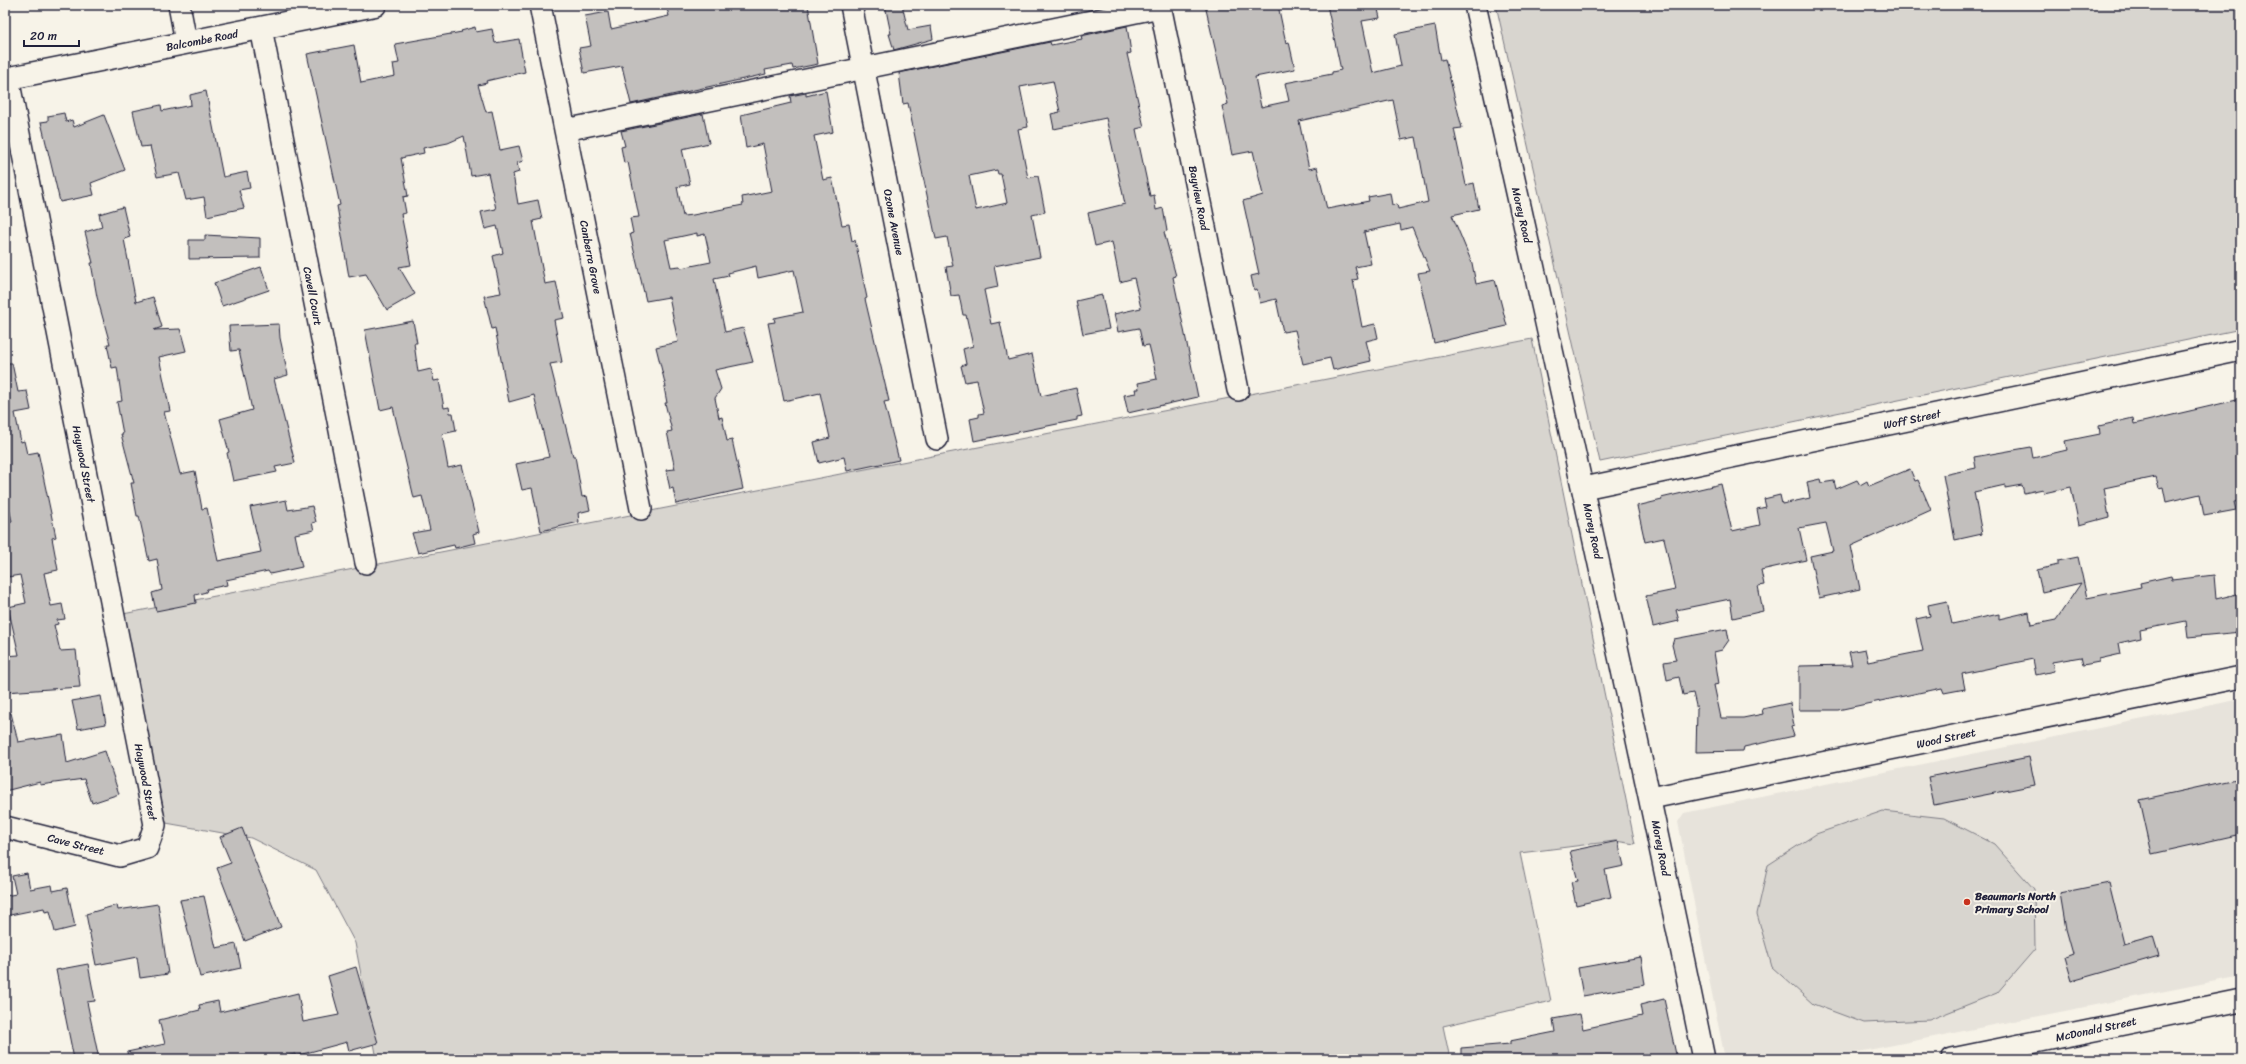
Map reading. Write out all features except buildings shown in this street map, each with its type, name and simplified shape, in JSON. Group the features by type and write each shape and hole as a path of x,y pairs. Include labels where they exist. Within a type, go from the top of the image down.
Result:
{"main road":[{"name":"Balcombe Road","path":"6,78 375,5"}],"street":[{"path":"179,5 186,42"},
{"name":"Canberra Grove","path":"540,5 641,509"},
{"name":"Ozone Avenue","path":"851,5 937,439"},
{"name":"Morey Road","path":"1475,5 1584,488 1651,798 1704,1059"},
{"path":"565,130 1160,6"},
{"name":"Bayview Road","path":"1160,6 1238,390"},
{"name":"Cavell Court","path":"261,28 366,563"},
{"name":"Haywood Street","path":"6,78 155,825 147,848"},
{"name":"Woff Street","path":"1584,488 2241,350"},
{"name":"Wood Street","path":"1651,798 2241,677"},
{"name":"Cave Street","path":"5,827 120,856 147,848"},
{"name":"McDonald Street","path":"1952,1059 2241,1000"}],"shaded area":[{"path":"1496,5 2241,5 2241,329 1600,462"},
{"path":"1532,339 1635,844 1615,841 1520,853 1551,1001 1443,1026 1450,1059 377,1059 355,943 316,870 251,838 166,823 123,614"},
{"name":"Beaumaris North Primary School","path":"2241,699 2241,976 1823,1059 1725,1059 1678,822 1684,813"},
{"path":"1883,811 1944,818 1994,844 2034,889 2035,949 1997,993 1929,1020 1864,1023 1813,1004 1772,967 1757,914 1768,865 1816,834"}],"place":[{"name":"Beaumaris North Primary School","path":"1967,902"}]}
